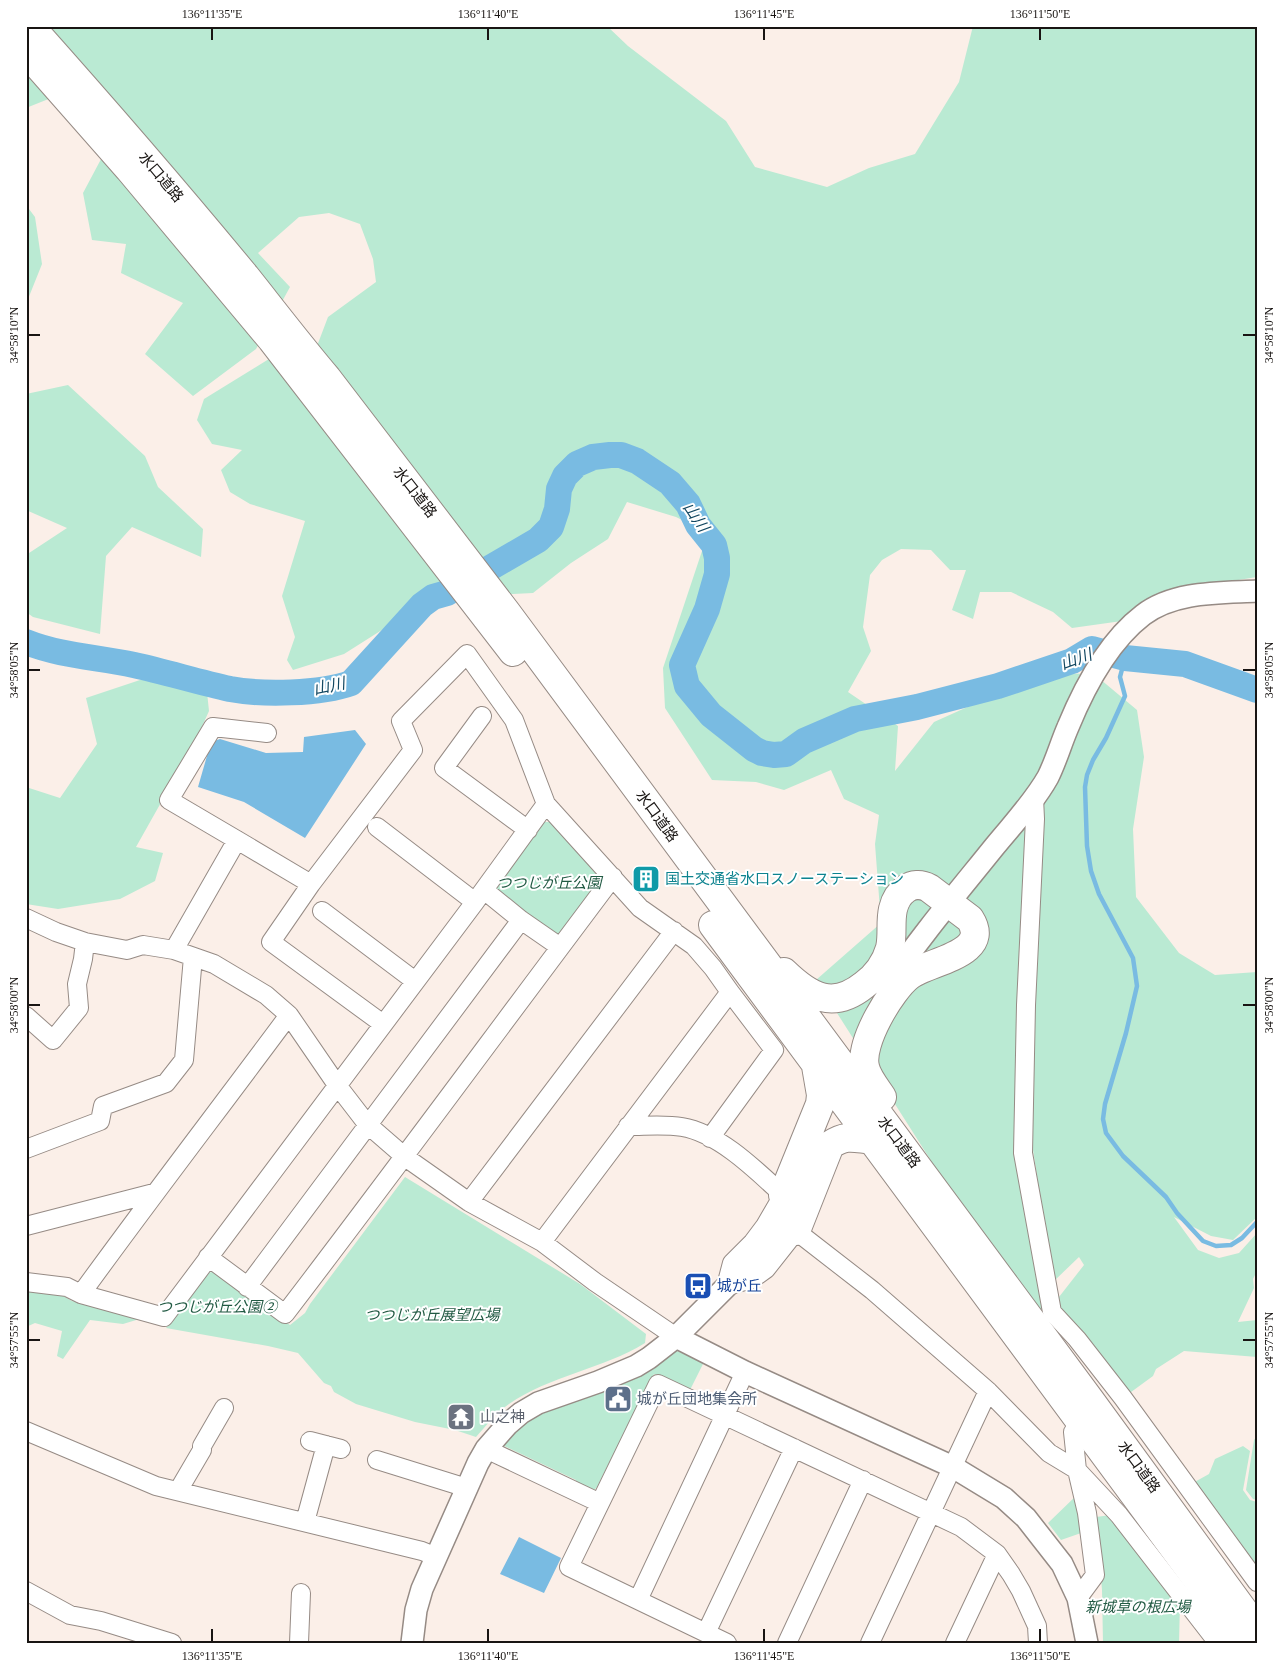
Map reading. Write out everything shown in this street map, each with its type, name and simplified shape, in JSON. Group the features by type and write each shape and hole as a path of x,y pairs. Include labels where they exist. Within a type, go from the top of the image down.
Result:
{"highway":[{"name":"水口道路","path":"30,26 121,129 327,378 451,554 760,956 1257,1628"},
{"name":"水口道路","path":"26,52 129,169 451,554"},
{"name":"水口道路","path":"490,606 535,680 816,1066 1244,1643"},
{"path":"760,956 775,964 797,985 810,994 825,998 844,998 871,979 884,961 890,949 892,912 895,904 907,887 925,885 970,919 974,926 973,942 960,953 910,975 880,1012 864,1060 864,1067 869,1076 917,1151 916,1165"},
{"path":"783,1195 820,1104 821,1095 816,1066"},
{"path":"796,1230 830,1145 848,1136 872,1140"}],"street":[{"path":"853,1052 871,1010 880,996 949,903 1034,798 1048,776 1068,726 1087,686 1118,640 1143,615 1159,605 1175,599 1219,593 1257,591"},
{"path":"383,1024 271,942 311,884 413,750 400,720 467,654 514,720 546,804 640,908 694,946 713,968 774,1050 710,1138"},
{"path":"482,716 444,768 528,830"},
{"path":"267,733 213,727 169,800 311,884"},
{"path":"1034,798 1035,820 1026,1005 1023,1153 1052,1312 1059,1328 1077,1339 1123,1398 1252,1577"},
{"path":"26,1282 67,1287 81,1294 164,1317 480,896 546,804"},
{"path":"377,828 560,947"},
{"path":"174,950 237,840"},
{"path":"208,1257 285,1314 405,1157 532,982 612,877"},
{"path":"322,911 415,982"},
{"path":"26,918 56,932 85,942 127,950 143,945 174,950 214,964 237,976 266,995 289,1016 367,1124 405,1157 469,1202 542,1242 595,1282 676,1337 745,1372 952,1467 1004,1498 1026,1518 1062,1564 1078,1598 1087,1643"},
{"path":"247,1286 521,920"},
{"path":"469,1202 674,931"},
{"path":"26,1016 53,1040 79,1008 77,984 85,942"},
{"path":"26,1149 100,1121 102,1106 166,1083 178,1070 184,1060 193,957"},
{"path":"542,1242 730,992"},
{"path":"81,1294 154,1193 178,1165 289,1016"},
{"path":"412,1643 416,1610 422,1589 486,1448 514,1419 538,1403 636,1366 676,1337 765,1248 782,1224 803,1182 832,1105"},
{"path":"628,1126 684,1128 710,1138 744,1160 783,1195 754,1242 732,1263 726,1286"},
{"path":"26,1226 154,1193"},
{"path":"726,1286 752,1279 766,1269 796,1230 872,1290 988,1391 1049,1453 1077,1470 1119,1515 1203,1614 1218,1643"},
{"path":"638,1600 745,1372"},
{"path":"727,1643 569,1567 658,1384 961,1527 997,1554 1029,1607 1037,1626 1038,1643"},
{"path":"870,1643 988,1391"},
{"path":"178,1490 224,1408"},
{"path":"26,1431 156,1486 422,1551 437,1557"},
{"path":"1073,1432 1077,1470 1090,1530 1095,1575 1078,1598"},
{"path":"305,1522 326,1445"},
{"path":"486,1448 600,1503"},
{"path":"706,1633 794,1448"},
{"path":"377,1460 467,1488"},
{"path":"787,1643 863,1480"},
{"path":"955,1643 997,1554"},
{"path":"26,1591 70,1615 110,1624 172,1643"},
{"path":"299,1643 301,1593"}],"green space":[{"path":"26,26 607,26 628,46 726,121 755,167 827,187 869,168 915,154 959,82 973,26 1257,26 1257,577 1170,591 1129,620 1072,628 1053,612 1011,592 980,592 973,619 952,610 966,570 950,570 931,550 901,549 882,560 870,575 863,627 871,651 848,692 898,726 895,771 934,722 1043,673 1094,674 1137,710 1144,757 1133,829 1136,897 1179,953 1215,975 1257,972 1257,1217 1233,1240 1211,1236 1174,1217 1198,1250 1219,1258 1239,1253 1257,1233 1257,1271 1253,1279 1254,1288 1238,1322 1257,1320 1257,1357 1184,1351 1156,1369 1153,1376 1127,1395 1117,1387 1060,1306 1059,1297 1084,1265 1079,1257 1053,1282 1033,1150 1020,1158 1047,1322 977,1233 816,980 881,923 875,844 879,815 844,799 831,770 784,790 756,782 712,780 665,708 663,668 708,533 676,517 627,502 608,539 571,563 533,593 489,595 415,606 344,654 293,670 287,660 295,637 282,596 305,521 250,504 230,492 221,470 242,450 212,444 197,420 204,399 277,354 317,346 328,317 376,282 373,259 360,224 329,213 299,217 258,253 290,287 256,349 193,396 145,354 183,303 121,273 126,244 92,240 83,193 125,114 91,82 26,108"},
{"path":"26,205 35,217 42,264 26,304"},
{"path":"68,385 145,456 158,487 203,529 201,557 132,527 106,556 100,634 33,617 26,612 26,555 67,528 26,510 26,394"},
{"path":"152,676 207,692 209,711 194,744 136,847 163,853 155,881 120,899 58,909 26,904 26,787 60,798 97,744 86,698"},
{"name":"つつじが丘公園","path":"542,822 552,822 597,871 598,886 560,938 495,894 495,887"},
{"name":"つつじが丘展望広場","path":"405,1177 580,1284 646,1334 645,1343 612,1360 541,1386 525,1394 500,1411 476,1437 455,1430 415,1422 356,1404 334,1392 331,1386 324,1383 298,1353 166,1328 207,1273 218,1271 290,1325 305,1313"},
{"path":"26,1290 60,1294 72,1301 146,1317 123,1324 90,1320 63,1359 57,1356 62,1331 35,1323 26,1327"},
{"path":"677,1351 704,1362 690,1390 654,1374 597,1487 593,1491 576,1483 576,1480 502,1445 517,1425 540,1408 632,1375"},
{"path":"1257,1436 1257,1500 1253,1499 1246,1490 1254,1440"},
{"path":"1243,1446 1250,1451 1243,1490 1250,1500 1257,1502 1257,1567 1191,1484 1209,1474 1215,1459"},
{"path":"1078,1494 1084,1532 1061,1540 1048,1523"},
{"name":"新城草の根広場","path":"1111,1515 1180,1603 1179,1643 1103,1643 1102,1590 1096,1517"}],"water":[{"path":"355,730 366,744 305,838 244,802 198,787 211,742 220,739 266,753 303,752 304,737"},
{"path":"519,1537 561,1558 544,1593 500,1574"}],"waterway":[{"name":"山川","path":"26,642 39,647 134,665 243,691 274,693 308,691 338,687 351,683 422,605 433,597 447,593 538,540 551,527 557,509 559,489 565,476 577,464 593,457 621,455 637,461 670,483 688,504 698,525 714,545 717,558 717,574 707,609 682,665 687,686 711,715 754,749 762,753 786,754 804,741 855,719 917,707 998,686 1072,661 1092,649 1125,658 1185,664 1257,690"},
{"path":"1125,658 1120,677 1125,696 1106,738 1093,760 1085,787 1087,846 1091,871 1099,894 1133,958 1137,986 1126,1033 1105,1104 1103,1119 1106,1133 1123,1156 1166,1197 1177,1213 1203,1241 1216,1246 1231,1245 1242,1238 1257,1222"}],"place":[{"name":"国土交通省水口スノーステーション","path":"646,879"},
{"name":"城が丘","path":"698,1286"},
{"name":"城が丘団地集会所","path":"618,1399"},
{"name":"山之神","path":"461,1417"}],"park label":[{"name":"つつじが丘公園②","path":"217,1307"}]}
